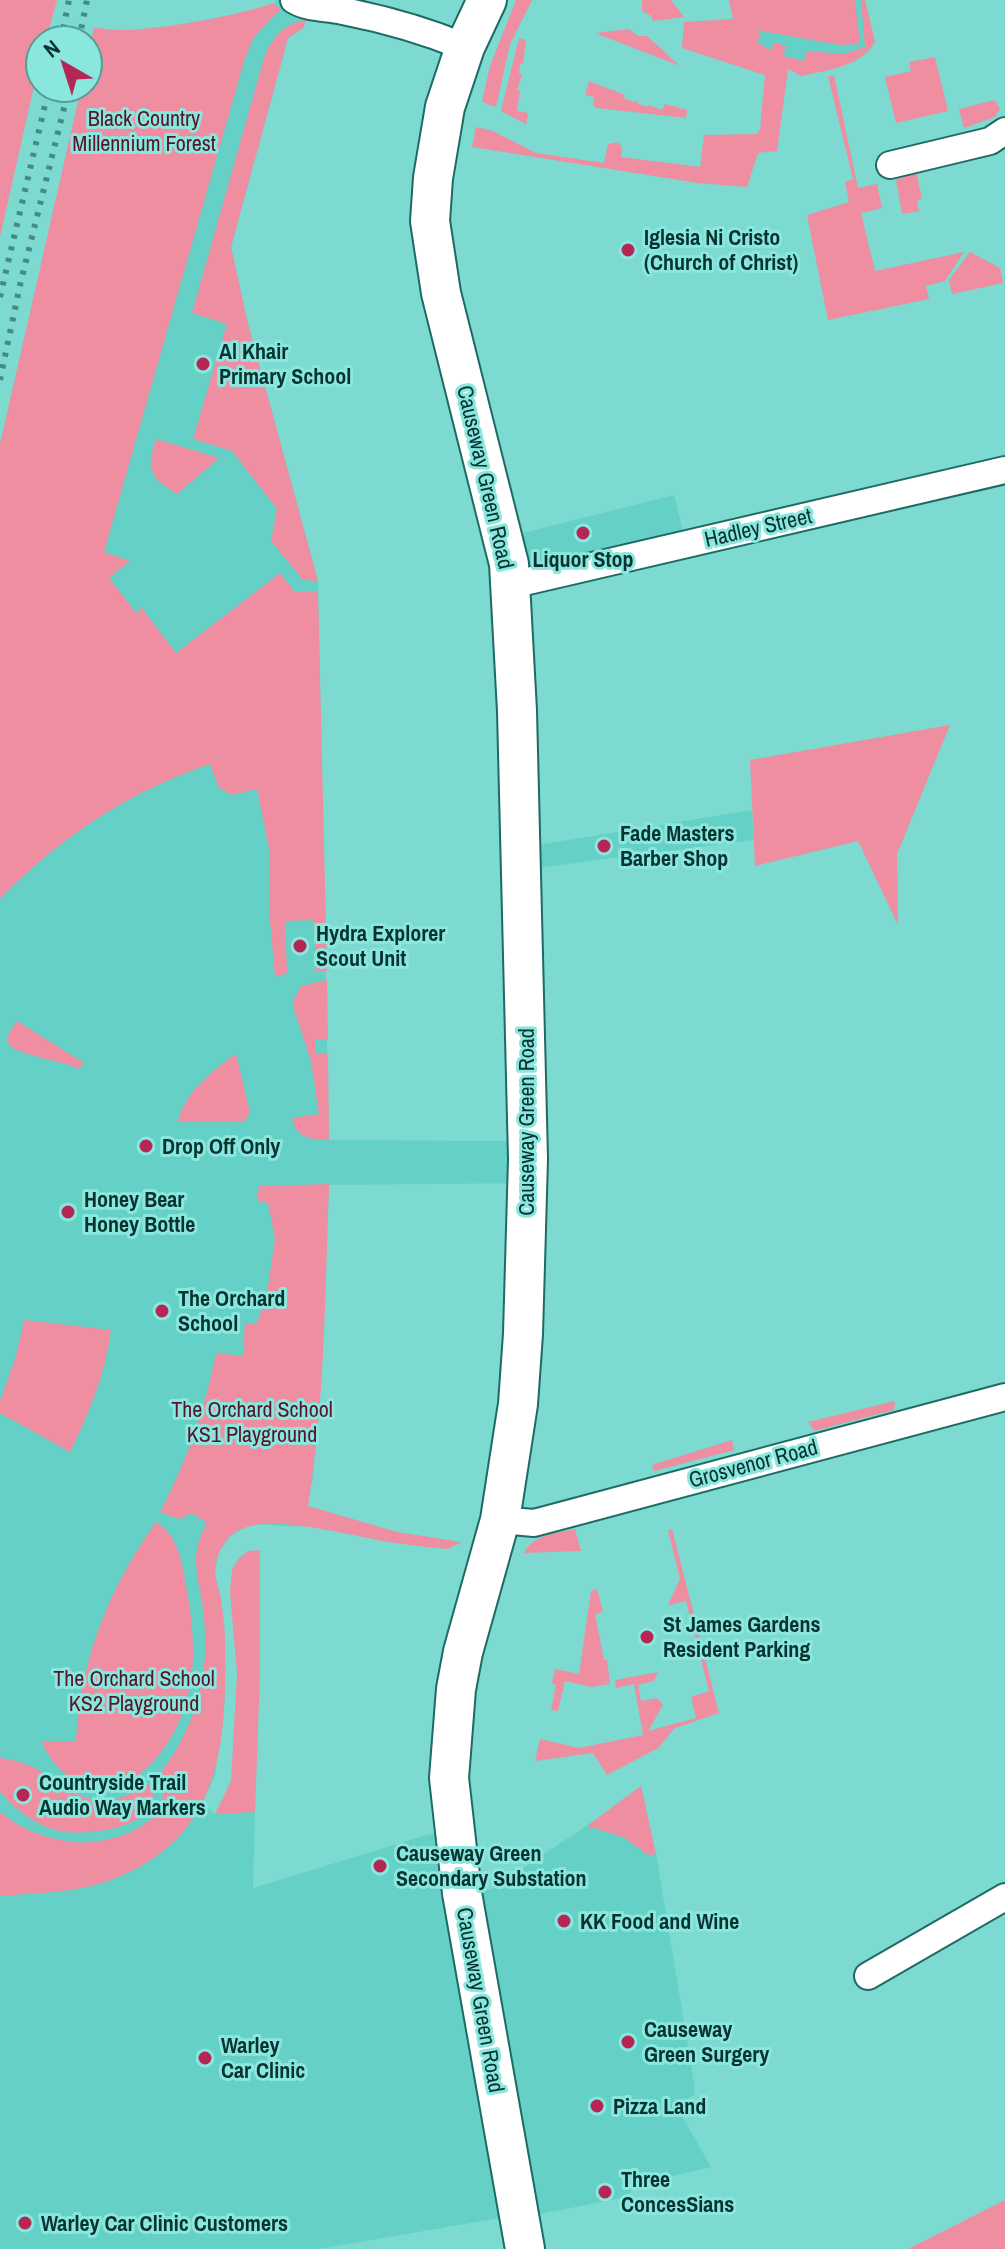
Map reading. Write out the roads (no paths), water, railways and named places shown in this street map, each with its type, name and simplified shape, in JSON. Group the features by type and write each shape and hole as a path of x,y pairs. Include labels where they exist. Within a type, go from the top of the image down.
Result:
{"main road":[{"name":"Causeway Green Road","path":"487,0 465,47 445,107 433,178 430,221 441,293 509,564 517,711 528,1159 518,1404 500,1520 463,1652 453,1705 449,1778 462,1893 525,2249"}],"street":[{"path":"294,0 305,6 342,11 438,36 465,47"},
{"path":"890,165 990,141 1005,131"},
{"name":"Hadley Street","path":"511,585 1005,470"},
{"name":"Grosvenor Road","path":"500,1520 534,1523 1005,1397"},
{"path":"868,1976 1005,1897"}],"railway":[{"path":"64,24 69,0"},
{"path":"82,24 87,0"},
{"path":"0,297 45,104"},
{"path":"0,380 65,104"}],"place":[{"name":"Iglesia Ni Cristo (Church of Christ)","path":"628,250"},
{"name":"Al Khair Primary School","path":"203,364"},
{"name":"Liquor Stop","path":"583,533"},
{"name":"Fade Masters Barber Shop","path":"604,846"},
{"name":"Hydra Explorer Scout Unit","path":"300,946"},
{"name":"Drop Off Only","path":"146,1146"},
{"name":"Honey Bear Honey Bottle","path":"68,1212"},
{"name":"The Orchard School","path":"162,1311"},
{"name":"St James Gardens Resident Parking","path":"647,1637"},
{"name":"Countryside Trail Audio Way Markers","path":"23,1795"},
{"name":"Causeway Green Secondary Substation","path":"380,1866"},
{"name":"KK Food and Wine","path":"564,1921"},
{"name":"Causeway Green Surgery","path":"628,2042"},
{"name":"Warley Car Clinic","path":"205,2058"},
{"name":"Pizza Land","path":"597,2106"},
{"name":"Three ConcesSians","path":"605,2192"},
{"name":"Warley Car Clinic Customers","path":"25,2223"}],"park label":[{"name":"Black Country Millennium Forest","path":"144,130"},
{"name":"The Orchard School KS1 Playground","path":"252,1422"},
{"name":"The Orchard School KS2 Playground","path":"134,1690"}]}
